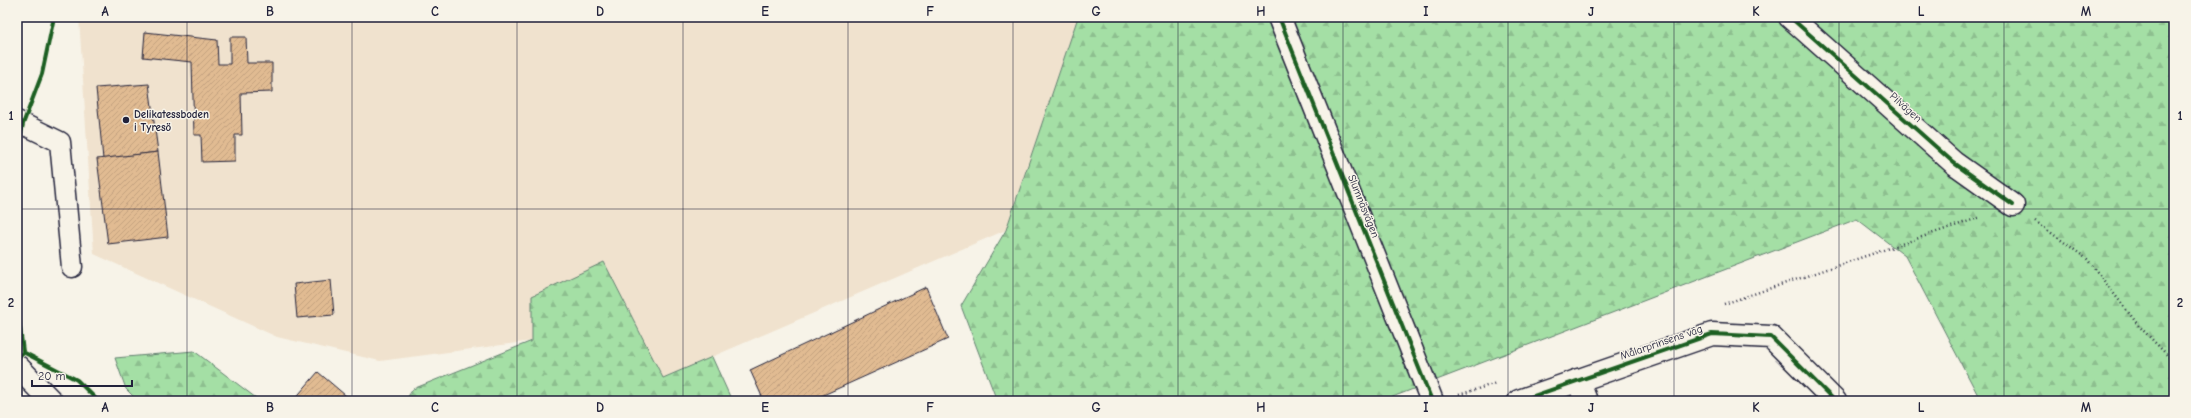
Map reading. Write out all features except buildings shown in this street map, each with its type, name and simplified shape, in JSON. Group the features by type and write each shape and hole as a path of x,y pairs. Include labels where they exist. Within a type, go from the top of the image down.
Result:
{"street":[{"name":"Slumnäsvägen","path":"1279,17 1432,401"},
{"name":"Pilvägen","path":"1790,17 1954,162 2013,205"},
{"name":"Målarprinsens väg","path":"1519,401 1712,334 1771,337 1835,401"},
{"path":"17,366 51,401"},
{"path":"1578,380 1586,401"}],"lane":[{"path":"17,121 60,142 72,267"}],"path":[{"path":"1720,306 2013,205 2087,259 2139,326 2174,362"},
{"path":"1458,396 1503,380"}],"shaded area":[{"path":"79,17 1078,17 1006,230 663,378 604,262 532,341 380,361 277,337 94,254"}],"green space":[{"path":"1078,17 2174,17 2174,401 1981,401 1905,256 1857,219 1382,401 997,401 961,306 1006,230"},
{"path":"604,262 663,378 712,357 732,401 405,401 413,389 532,341 532,296"},
{"path":"194,351 260,401 138,401 126,389 115,358"}],"cycle path":[{"path":"17,153 23,124 42,74 54,17"},
{"path":"1279,17 1432,401"},
{"path":"1790,17 1954,163 2013,205"},
{"path":"17,303 23,352 17,359"},
{"path":"1519,401 1712,334 1771,337 1835,401"},
{"path":"23,352 77,380 98,401"}],"place":[{"name":"Delikatessboden i Tyresö","path":"126,120"}]}
